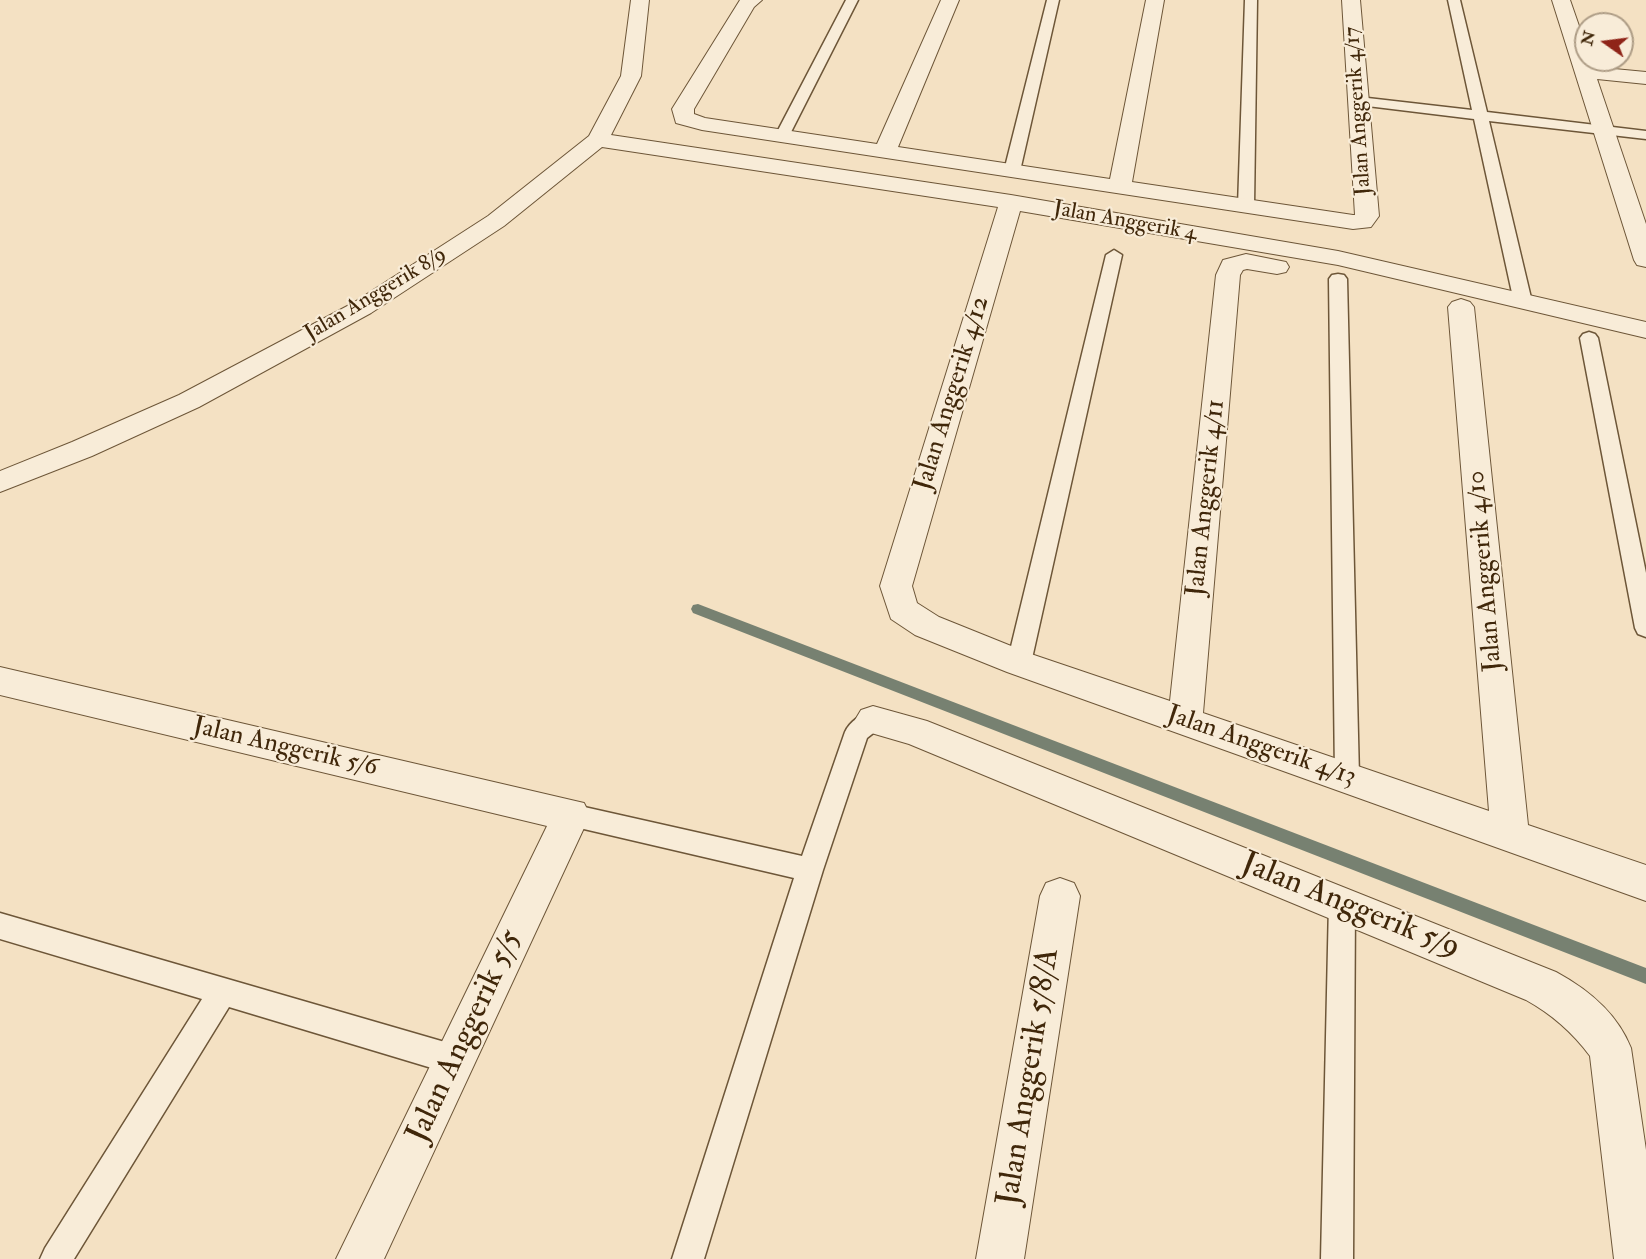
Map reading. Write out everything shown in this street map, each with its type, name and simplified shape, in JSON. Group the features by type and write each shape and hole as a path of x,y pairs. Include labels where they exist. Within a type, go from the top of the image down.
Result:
{"street":[{"name":"Jalan Anggerik 8/9","path":"0,482 82,449 189,401 362,308 496,221 598,140 631,76 640,0"},
{"path":"753,0 747,3 683,109 684,118 702,124 1246,206"},
{"path":"885,151 950,0"},
{"path":"1120,187 1155,0"},
{"name":"Jalan Anggerik 4/17","path":"1246,206 1364,222 1367,216 1351,0"},
{"path":"1562,0 1574,38"},
{"path":"1646,78 1585,72 1646,260"},
{"name":"Jalan Anggerik 4","path":"598,140 1011,202 1338,258 1646,330"},
{"path":"1622,183 1646,186"},
{"name":"Jalan Anggerik 4/12","path":"896,586 1011,202"},
{"name":"Jalan Anggerik 4/11","path":"1185,721 1228,275 1232,265 1246,261 1338,279"},
{"path":"1338,279 1646,350"},
{"name":"Jalan Anggerik 4/10","path":"1461,307 1510,835"},
{"name":"Jalan Anggerik 4/13","path":"896,586 903,610 927,626 1019,663 1646,883"},
{"name":"Jalan Anggerik 5/6","path":"0,681 571,815"},
{"name":"Jalan Anggerik 5/9","path":"873,720 915,732 1342,903 1541,986 1563,998 1588,1019 1610,1048 1638,1259"},
{"name":"Jalan Anggerik 5/5","path":"360,1259 571,815"},
{"name":"Jalan Anggerik 5/8/A","path":"1000,1259 1060,896"}],"lane":[{"path":"782,136 852,0"},
{"path":"1012,171 1053,0"},
{"path":"1246,206 1251,0"},
{"path":"1454,0 1523,302"},
{"path":"1359,101 1646,135"},
{"path":"1019,663 1114,255"},
{"path":"1338,279 1347,777"},
{"path":"1589,338 1646,628"},
{"path":"688,1259 810,870 857,732 873,720"},
{"path":"571,815 810,870"},
{"path":"1337,1259 1342,903"},
{"path":"0,926 455,1060"},
{"path":"56,1259 222,992"}],"waterway":[{"path":"698,609 1646,976"}]}
